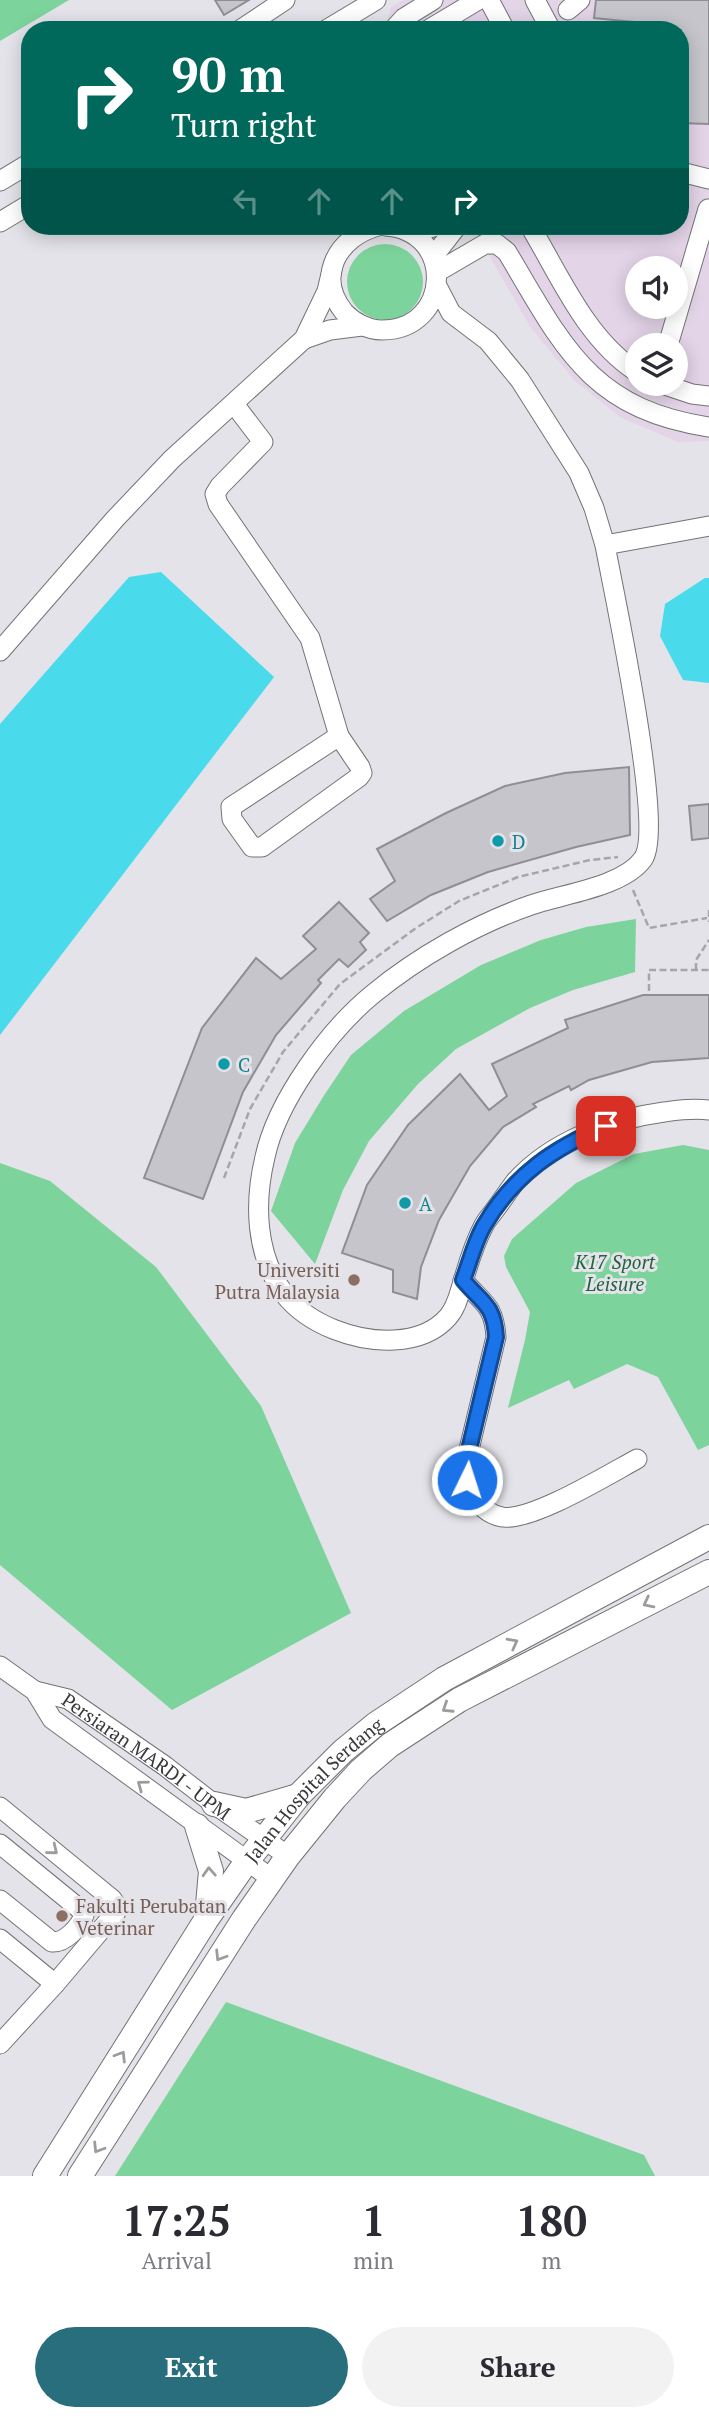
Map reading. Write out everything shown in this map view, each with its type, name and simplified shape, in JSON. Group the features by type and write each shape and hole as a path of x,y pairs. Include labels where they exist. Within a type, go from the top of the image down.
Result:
{"main road":[{"name":"Jalan Hospital Serdang","path":"45,2176 206,1920 247,1861 299,1795 343,1751 376,1724 444,1679 709,1537"},
{"name":"Jalan Hospital Serdang","path":"80,2176 244,1919 288,1856 361,1770 390,1745 459,1700 709,1572"},
{"path":"214,1804 246,1811 299,1795"},
{"path":"197,1826 211,1871 206,1920"}],"street":[{"path":"254,21 285,0"},
{"path":"341,21 376,0"},
{"path":"401,21 433,0"},
{"path":"443,21 478,0"},
{"path":"489,0 500,21"},
{"path":"535,0 546,21"},
{"path":"0,181 21,168"},
{"path":"689,174 709,179"},
{"path":"0,222 21,209"},
{"path":"672,333 708,209"},
{"path":"0,651 114,519 172,459 304,339 323,301 338,253 356,235"},
{"path":"415,235 426,245 452,313 488,341 520,380 579,473 594,508 605,545 645,771 649,836 644,858 626,874 529,905 477,928 425,958 372,995 308,1065 267,1145 260,1179 257,1215 262,1242 273,1275 286,1296 307,1316 332,1328 363,1338 391,1340 412,1338 432,1331 451,1315 484,1225 517,1180 543,1158 572,1140 638,1116 695,1108 709,1110"},
{"path":"332,270 332,287 338,304 348,317 362,326 378,330 394,329 410,324 423,314 432,300 436,272 453,235"},
{"path":"535,235 584,317 611,351 625,362"},
{"path":"436,272 485,244 497,244 507,252 551,326 576,361 604,388 630,404 656,415 709,427"},
{"path":"423,314 452,313"},
{"path":"304,339 330,330 362,326"},
{"path":"688,393 709,396"},
{"path":"234,404 263,442 220,486 215,494 218,504 310,638 339,736 362,773 262,847 252,847 232,818 231,807 339,736"},
{"path":"605,545 709,526"},
{"path":"463,1280 490,1307 496,1337 466,1462 467,1480 475,1498 488,1511 503,1518 525,1514 547,1506 637,1460"},
{"name":"Persiaran MARDI - UPM","path":"0,1666 34,1691 52,1719 272,1879"},
{"name":"Persiaran MARDI - UPM","path":"34,1691 68,1699 288,1856"},
{"path":"0,1807 116,1905 116,1912 0,2044"},
{"path":"0,1844 84,1915 59,1943 52,1942 0,1900"},
{"path":"30,1924 5,1943 55,1984"}],"path":[{"path":"626,874 649,928 708,920 709,910"},
{"path":"696,970 696,960 709,940"},
{"path":"649,990 649,970 709,970"}],"shaded area":[{"path":"404,0 709,0 709,441 678,442 620,417 574,380 531,328 477,235 689,235 689,21 387,21 391,7"}],"green space":[{"path":"0,0 69,0 34,21 21,21 21,29 0,41"},
{"path":"378,244 392,244 406,250 417,261 423,282 420,297 412,309 392,320 378,320 364,314 353,303 347,289 347,275 353,261 364,250"},
{"path":"636,919 635,972 573,990 530,1008 456,1049 418,1084 369,1141 343,1190 315,1264 271,1211 295,1143 351,1055 404,1011 481,965 541,940 586,927"},
{"name":"K17 Sport Leisure","path":"683,1145 709,1150 709,1445 698,1450 658,1377 627,1364 574,1389 569,1380 508,1408 530,1312 506,1267 504,1256 512,1239 576,1183 634,1154"},
{"path":"0,1163 50,1181 156,1267 261,1406 351,1613 172,1710 0,1565"},
{"path":"226,2002 644,2155 655,2176 115,2176"}],"water":[{"path":"161,572 274,677 0,1035 0,724 129,577"},
{"path":"709,578 709,683 683,680 660,636 665,604"}],"building":[{"path":"215,0 249,0 224,15"},
{"path":"596,0 709,0 709,124 689,123 689,21 594,18"},
{"name":"D","path":"629,767 630,835 488,872 431,895 387,921 370,899 395,881 377,849 446,813 505,786 565,773"},
{"path":"709,804 709,838 692,840 689,806"},
{"name":"C","path":"339,902 369,933 360,942 366,950 348,967 339,959 318,980 321,983 276,1035 243,1092 203,1199 144,1178 202,1028 256,958 281,979 316,949 303,936"},
{"path":"643,995 709,995 709,1058 652,1062 589,1080 571,1090 569,1086 533,1104 536,1107 503,1127 470,1166 439,1220 421,1267 417,1299 393,1292 393,1270 342,1253 367,1185 408,1125 460,1074 489,1110 507,1096 492,1064 568,1028 565,1020"}],"place":[{"name":"D","path":"498,841"},
{"name":"C","path":"224,1064"},
{"name":"A","path":"405,1203"},
{"name":"Universiti Putra Malaysia","path":"354,1280"},
{"name":"Fakulti Perubatan Veterinar","path":"62,1916"}],"route":[{"path":"467,1480 466,1462 496,1337 490,1307 463,1280 484,1225 517,1180 543,1158 572,1140 606,1126"}]}
